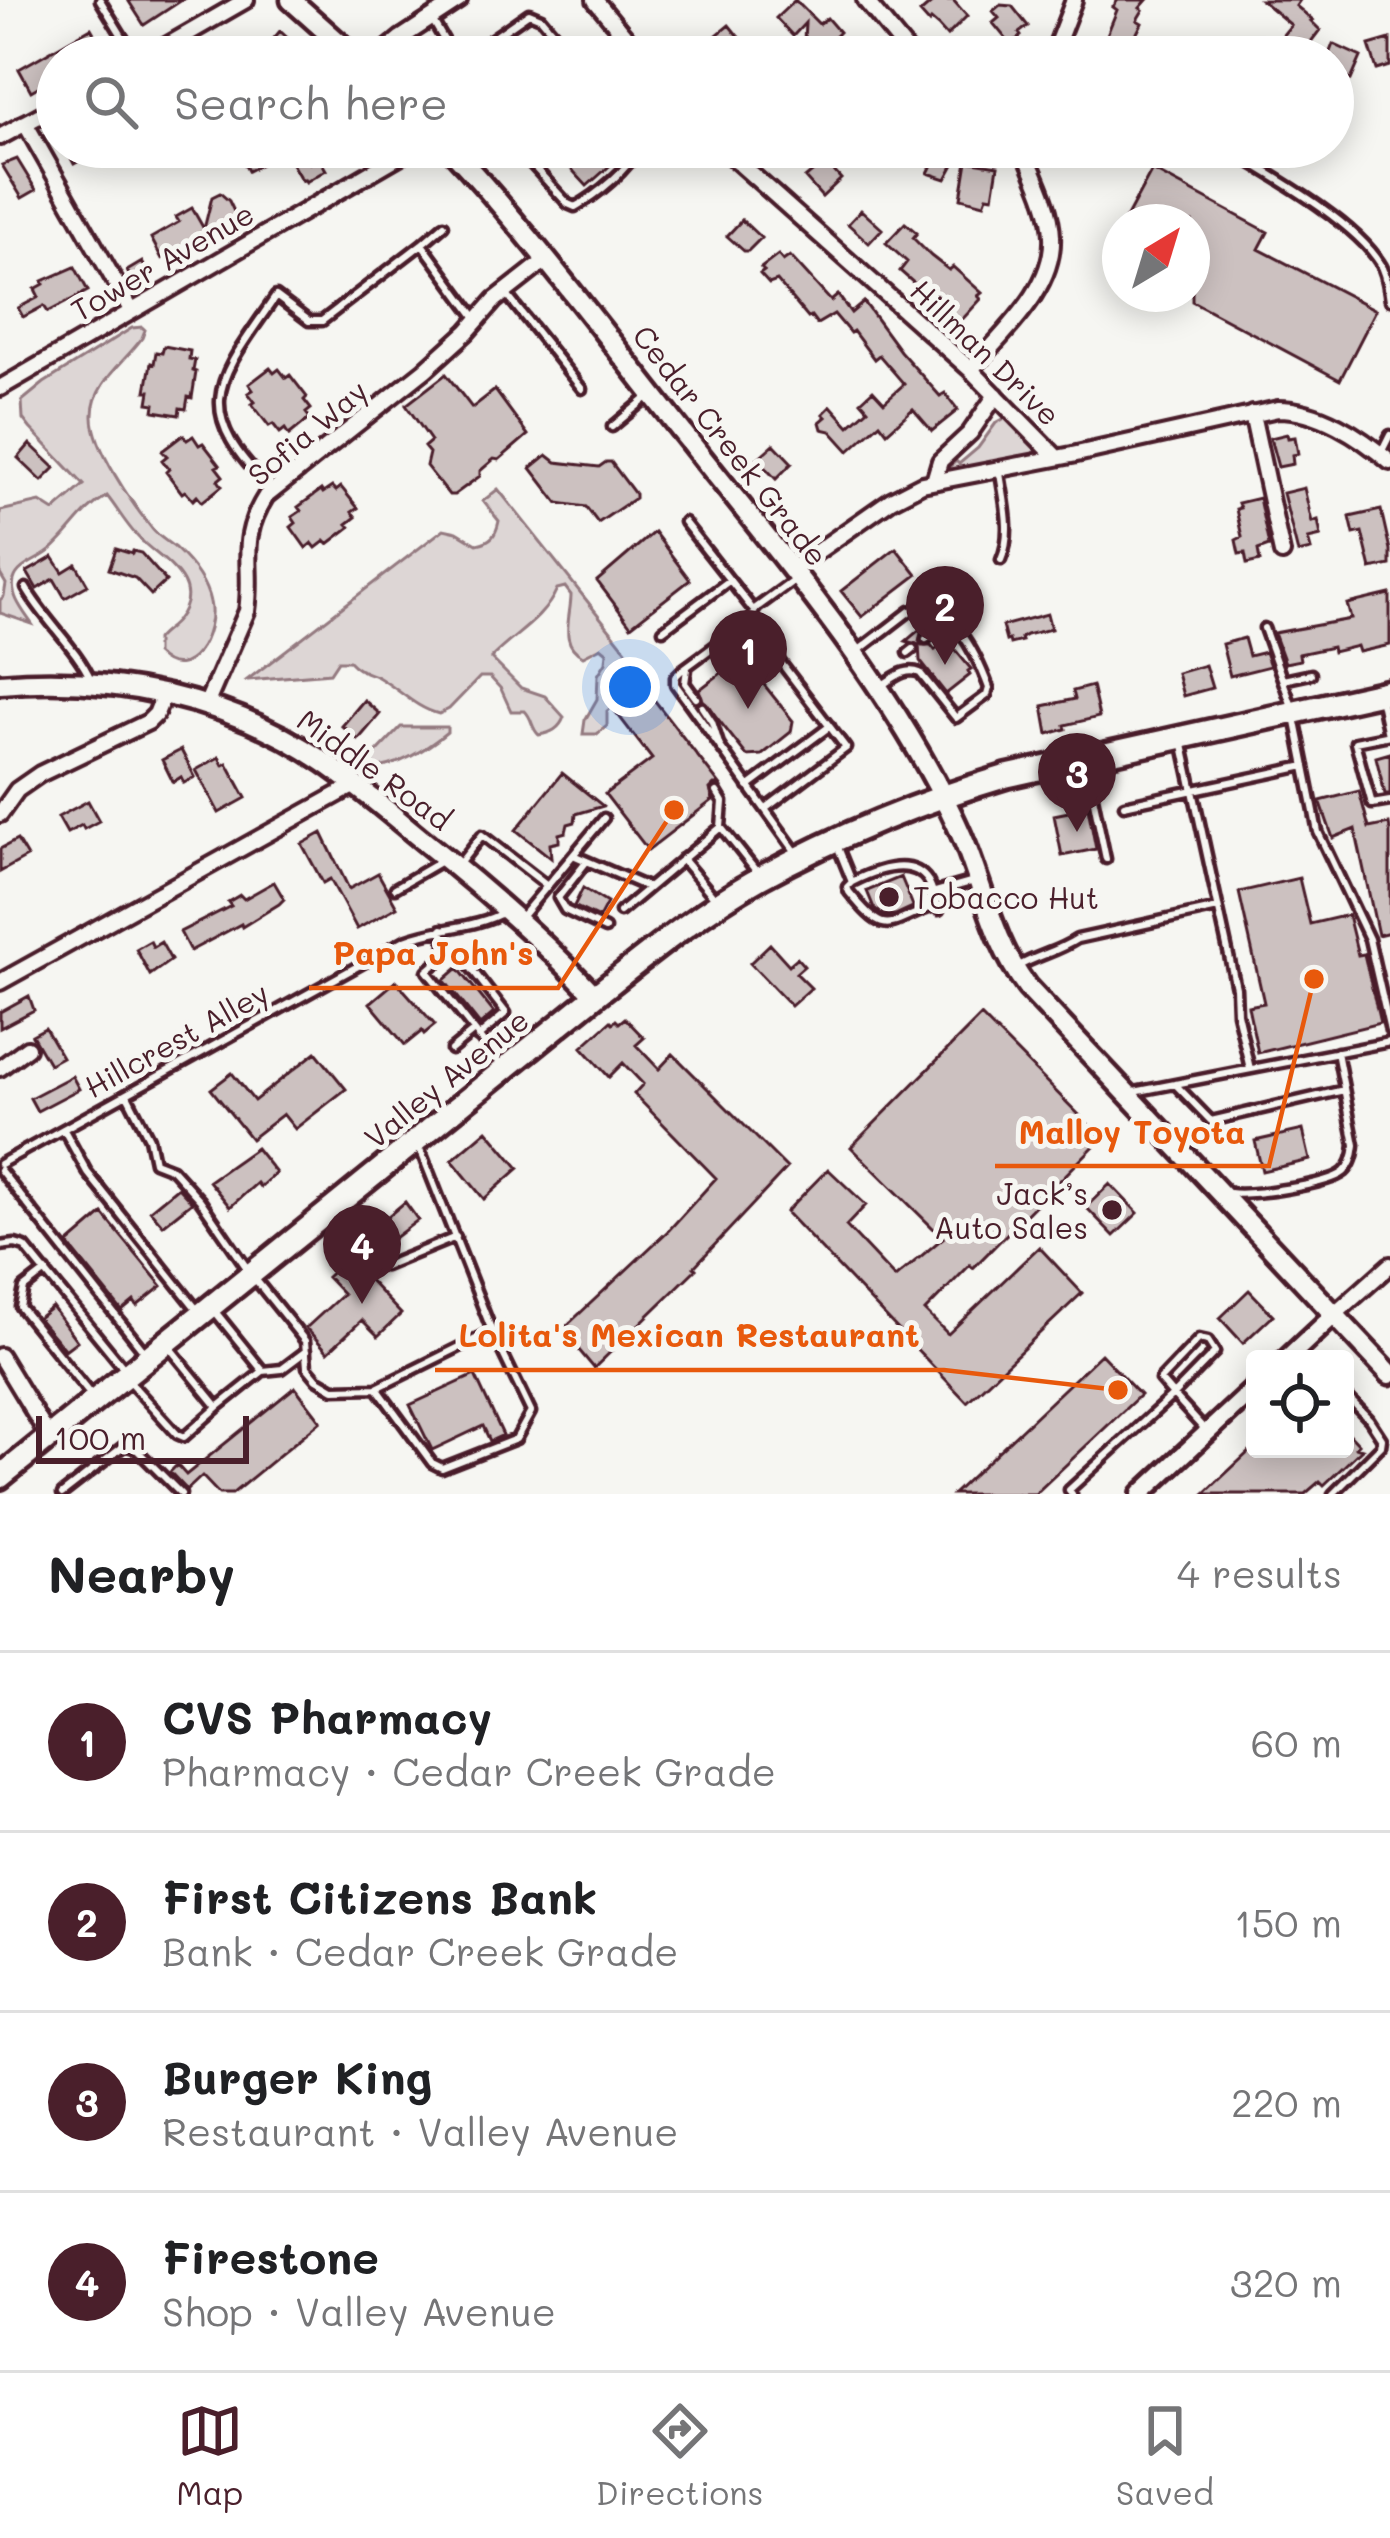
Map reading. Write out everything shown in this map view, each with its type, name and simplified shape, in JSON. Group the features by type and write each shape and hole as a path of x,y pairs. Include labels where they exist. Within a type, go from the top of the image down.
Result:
{"main road":[{"path":"291,0 331,36"},
{"name":"Cedar Creek Grade","path":"468,168 547,260 879,687 942,797 964,842 995,934 1027,987 1388,1368"},
{"name":"Middle Road","path":"0,684 56,680 164,694 268,730 323,761 514,914 595,996"},
{"name":"Valley Avenue","path":"0,1477 595,996 667,940 762,878 942,797 1007,776 1385,692"}],"street":[{"path":"183,36 246,0"},
{"path":"407,36 459,0"},
{"path":"595,0 624,36"},
{"path":"865,0 895,36"},
{"path":"1060,36 1074,0"},
{"path":"0,137 36,117"},
{"path":"25,123 36,142"},
{"path":"51,168 131,310"},
{"name":"Tower Avenue","path":"0,388 378,168"},
{"name":"Hillman Drive","path":"744,168 970,370 1056,457 1278,409 1310,413 1385,458"},
{"path":"970,370 1029,302 1051,254 1047,208 1031,168"},
{"name":"Sofia Way","path":"206,705 242,626 249,595 246,569 251,524 272,490 425,370 495,300 547,260"},
{"path":"934,481 940,461 970,434 996,395"},
{"path":"1252,414 1282,553"},
{"path":"794,574 910,489 1056,457"},
{"path":"0,796 148,722 164,694"},
{"path":"0,982 355,785"},
{"path":"0,814 17,790"},
{"path":"0,1068 27,1048"},
{"path":"1297,1350 1389,1269"},
{"path":"0,1356 50,1437"},
{"path":"1141,1494 1246,1396"}],"lane":[{"path":"100,0 122,36"},
{"path":"496,36 529,13 556,36"},
{"path":"431,18 442,36"},
{"path":"535,168 575,207 623,168"},
{"path":"1260,168 1361,240 1383,266 1390,300"},
{"path":"272,490 224,425 218,407 226,371 276,296 309,321 322,321 444,225"},
{"path":"422,244 478,321"},
{"path":"505,292 582,389"},
{"path":"613,427 652,394"},
{"path":"1385,458 1390,435"},
{"path":"999,469 1007,533 1001,560"},
{"path":"684,522 730,580 753,615 756,630 846,748 765,809"},
{"path":"794,574 753,615 677,674 676,687 800,858"},
{"path":"663,630 730,580"},
{"path":"26,588 85,665 92,683"},
{"path":"855,654 917,608 933,608 962,636 989,688 987,695 956,718 915,670 879,687"},
{"path":"926,639 945,627 962,636"},
{"path":"1264,628 1294,712 1318,832 1369,939 1390,1031"},
{"path":"694,662 685,678 696,698"},
{"path":"1282,680 1311,674"},
{"path":"1385,692 1389,735 1355,742 1372,804 1390,800"},
{"path":"702,707 721,750"},
{"path":"748,787 830,726"},
{"path":"1181,738 1250,1070"},
{"path":"1085,759 1106,860"},
{"path":"1124,805 1305,766"},
{"path":"717,792 723,802 721,827 762,878"},
{"path":"514,914 548,886 604,818"},
{"path":"620,912 721,827"},
{"path":"395,888 451,863 482,835 548,886"},
{"path":"835,842 852,881"},
{"path":"573,855 647,887"},
{"path":"682,859 720,904"},
{"path":"587,861 558,898 569,912 604,929"},
{"path":"901,867 922,874 932,893 938,908 884,925 871,918 848,887 852,881 901,867"},
{"path":"932,893 977,880"},
{"path":"1014,969 1077,939 1218,908"},
{"name":"Hillcrest Alley","path":"0,1167 393,946 424,933 514,914"},
{"path":"442,929 447,954"},
{"path":"452,1050 476,1034 506,1013 481,989 460,954 447,954 427,971 470,1019 476,1034 504,1069"},
{"path":"467,980 475,974"},
{"path":"1127,1094 1390,1042"},
{"path":"1219,1192 1244,1195 1340,1175 1353,1157 1354,1145 1337,1052"},
{"path":"1175,1084 1211,1121 1344,1090"},
{"path":"127,1094 149,1138 154,1162 172,1169 200,1200 305,1341 307,1367 317,1379 334,1389 377,1388 492,1331"},
{"path":"63,1129 87,1172 263,1371"},
{"path":"377,1388 432,1463 442,1468 516,1439 531,1412 492,1331 416,1141"},
{"path":"0,1167 158,1351 218,1407"},
{"path":"338,1204 385,1266 456,1237"},
{"path":"0,1246 26,1247 127,1375 184,1437 263,1371 282,1369 306,1351"},
{"path":"46,1271 24,1288 20,1307 95,1401"},
{"path":"1069,1493 1172,1394 1215,1352 1208,1341 1199,1339 1160,1380 1172,1394 1208,1432"},
{"path":"1333,1494 1381,1446 1382,1439 1354,1403"},
{"path":"62,1494 125,1445 136,1449 182,1494"}],"shaded area":[{"path":"142,327 142,338 98,393 94,428 125,491 153,530 192,566 208,594 211,614 205,641 189,660 179,664 156,654 156,640 185,607 185,585 133,532 107,496 51,550 16,575 16,598 32,624 0,613 6,584 0,574 0,511 40,502 54,511 84,485 23,419 22,401 132,328"},
{"path":"1004,415 1036,446 1034,454 949,467 978,448"},
{"path":"498,489 650,680 607,711 607,726 597,734 583,734 597,699 598,675 607,652 601,647 583,656 575,651 568,637 571,595 565,587 557,589 536,619 491,658 521,688 545,696 564,717 547,733 539,735 525,711 511,711 490,677 480,677 439,714 349,661 338,661 330,673 247,680 444,529 477,544 490,539 499,521 483,501"},
{"path":"401,727 447,727 447,732 399,762 367,768 377,752"}],"building":[{"path":"128,0 182,0 144,25"},
{"path":"795,0 819,24 827,18 839,32 837,36 804,36 805,23 793,36 776,18"},
{"path":"935,0 953,0 967,16 947,36 920,13"},
{"path":"1118,0 1147,0 1140,8 1137,20 1142,23 1136,36 1106,36 1117,10 1113,7"},
{"path":"1261,0 1300,0 1296,6 1320,30 1315,36 1282,36 1291,25"},
{"path":"1000,5 1012,6 1028,26 1021,36 1004,36 993,23 999,18 993,11"},
{"path":"729,25 738,36 716,36"},
{"path":"1390,39 1390,66 1377,70 1369,45"},
{"path":"36,59 36,88 31,91 19,69"},
{"path":"17,159 36,190 22,198 2,165"},
{"path":"294,168 326,170 306,182"},
{"path":"570,168 607,168 587,186"},
{"path":"817,168 831,168 841,179 822,197 805,178"},
{"path":"930,168 952,168 946,179 928,173"},
{"path":"966,168 998,168 993,197 987,196 984,204 961,198"},
{"path":"1152,170 1268,232 1259,249 1376,310 1340,380 1210,311 1210,204 1134,204"},
{"path":"220,193 239,222 212,230 162,259 151,238 179,222 176,217 192,208 204,229 212,197"},
{"path":"861,210 882,229 869,243 848,224"},
{"path":"742,220 761,238 748,251 727,236"},
{"path":"905,223 931,256 949,270 953,267 982,293 959,323 900,271 907,262 886,243"},
{"path":"778,255 783,261 790,256 831,301 838,295 851,313 864,302 900,351 958,410 932,431 913,409 887,432 880,423 849,451 831,431 822,429 823,414 831,406 849,426 868,409 861,401 873,390 884,402 904,384 834,314 817,324 777,281 769,284 761,268"},
{"path":"142,262 150,276 135,284 127,271"},
{"path":"75,267 88,291 48,312 44,306 23,317 18,308 39,297 35,289 43,281"},
{"path":"164,346 190,351 189,359 195,360 192,398 188,397 179,415 154,411 155,404 148,403 151,363"},
{"path":"270,368 274,373 279,369 286,378 290,375 311,409 306,413 310,418 289,435 285,429 280,433 273,424 269,426 248,393 253,390 249,384"},
{"path":"446,374 472,408 495,390 528,435 454,495 426,466 429,453 424,447 431,441 406,405"},
{"path":"183,435 203,443 220,465 216,467 223,476 218,480 222,486 202,502 182,493 162,460 167,456 162,451"},
{"path":"1295,437 1298,454 1292,455 1293,464 1278,467 1270,438"},
{"path":"30,444 55,468 42,481 18,458"},
{"path":"774,444 792,463 776,479 757,459"},
{"path":"547,455 556,462 599,467 611,462 635,498 598,523 586,507 558,503 531,468"},
{"path":"332,487 336,491 341,487 358,508 352,512 356,517 328,544 325,541 316,548 312,543 306,548 291,527 296,523 292,517 301,511 298,507"},
{"path":"1304,488 1312,522 1318,520 1321,536 1308,539 1311,550 1298,553 1283,493"},
{"path":"1259,498 1269,546 1258,550 1260,561 1247,564 1236,540 1242,537 1236,509 1238,503"},
{"path":"1381,510 1390,565 1371,569 1362,532 1354,534 1350,517"},
{"path":"654,532 690,580 631,626 597,581"},
{"path":"896,548 917,575 862,617 841,591"},
{"path":"116,549 141,553 166,581 151,595 135,578 109,569"},
{"path":"53,557 63,572 76,564 88,585 65,598 54,579 37,589 27,572"},
{"path":"1390,594 1390,645 1359,652 1357,646 1333,652 1332,647 1299,654 1300,660 1285,663 1274,633 1351,619 1347,604"},
{"path":"1047,614 1051,629 1026,635 1022,641 1006,641 1002,626"},
{"path":"919,630 922,645 935,650 947,640 971,669 946,694 920,661 919,645 906,641"},
{"path":"1244,638 1249,656 1265,652 1270,666 1230,676 1222,644"},
{"path":"742,657 793,721 791,732 762,755 747,756 699,690"},
{"path":"1205,665 1212,688 1183,696 1177,673"},
{"path":"1092,686 1099,717 1048,734 1043,706 1075,699 1073,691"},
{"path":"645,688 720,785 710,789 713,800 648,850 605,794 652,759 615,711"},
{"path":"364,700 380,714 358,740 342,726"},
{"path":"181,750 195,777 184,783 181,777 173,782 162,760"},
{"path":"1390,753 1390,794 1385,794 1376,757"},
{"path":"219,757 246,798 219,813 196,770"},
{"path":"562,773 603,806 576,814 575,822 559,834 559,842 550,844 551,858 516,830"},
{"path":"1359,791 1369,828 1389,824 1390,830 1390,932 1378,935 1355,829 1333,838 1320,801"},
{"path":"88,801 99,821 67,833 58,817"},
{"path":"1088,808 1096,849 1062,856 1054,815"},
{"path":"322,833 349,889 378,873 397,907 357,929 330,879 323,883 302,844"},
{"path":"17,840 27,857 0,872 0,849"},
{"name":"Tobacco Hut","path":"901,877 913,906 919,904 895,915 883,915 874,908 867,891"},
{"path":"1299,878 1310,924 1348,915 1358,955 1364,954 1380,1023 1258,1053 1248,1006 1264,1003 1239,892"},
{"path":"274,882 284,899 279,904 190,951 180,932 231,906 228,902 240,895 244,899"},
{"path":"583,888 607,903 599,918 574,906"},
{"path":"150,941 153,947 161,942 171,960 150,975 136,949"},
{"path":"770,944 789,965 797,958 804,966 796,973 811,988 791,1006 750,963"},
{"path":"458,968 494,1013 480,1025 444,980"},
{"path":"396,981 435,1025 405,1045 370,1003"},
{"path":"29,996 34,1010 0,1028 0,1012"},
{"path":"981,1016 1102,1138 925,1311 948,1334 1039,1247 1082,1293 967,1402 786,1212 828,1169 866,1205 846,1226 895,1278 943,1238 851,1147"},
{"path":"625,1018 644,1038 636,1045 659,1069 673,1054 787,1168 696,1269 594,1368 562,1330 669,1230 716,1178 634,1094 643,1084 623,1063 609,1077 582,1047 611,1021 619,1023"},
{"path":"45,1028 62,1057 49,1064 32,1035"},
{"path":"316,1052 346,1089 295,1129 283,1114 251,1139 211,1089 232,1073 254,1101"},
{"path":"72,1076 79,1089 37,1111 30,1098"},
{"path":"487,1130 519,1168 484,1199 452,1160"},
{"path":"1303,1130 1310,1160 1262,1171 1255,1141"},
{"path":"256,1148 276,1173 230,1207 209,1181"},
{"name":"Jack’s Auto Sales","path":"1110,1184 1138,1213 1114,1236 1086,1207"},
{"path":"178,1187 192,1202 163,1225 150,1210"},
{"path":"405,1202 418,1220 381,1248 369,1232"},
{"path":"103,1214 162,1286 137,1306 134,1301 122,1311 68,1244"},
{"path":"348,1258 401,1314 378,1336 362,1320 328,1352 306,1328 343,1294 327,1277"},
{"path":"1249,1290 1273,1315 1243,1343 1220,1318"},
{"path":"52,1307 77,1341 65,1350 38,1318"},
{"path":"1101,1354 1140,1395 1035,1494 953,1494"},
{"path":"475,1375 503,1435 490,1441 483,1426 432,1450 410,1405"},
{"path":"295,1387 321,1421 232,1494 219,1494 202,1476 187,1490 170,1472 177,1465 186,1475"},
{"path":"1246,1455 1352,1458 1324,1485 1320,1481 1305,1494 1204,1494"}],"place":[{"name":"First Citizens Bank","path":"945,665"},
{"name":"CVS Pharmacy","path":"748,709"},
{"name":"Papa John's","path":"674,810"},
{"name":"Burger King","path":"1077,832"},
{"name":"Tobacco Hut","path":"889,897"},
{"name":"Malloy Toyota","path":"1314,979"},
{"name":"Jack’s Auto Sales","path":"1112,1210"},
{"name":"Firestone","path":"362,1304"},
{"name":"Lolita's Mexican Restaurant","path":"1118,1390"}]}
